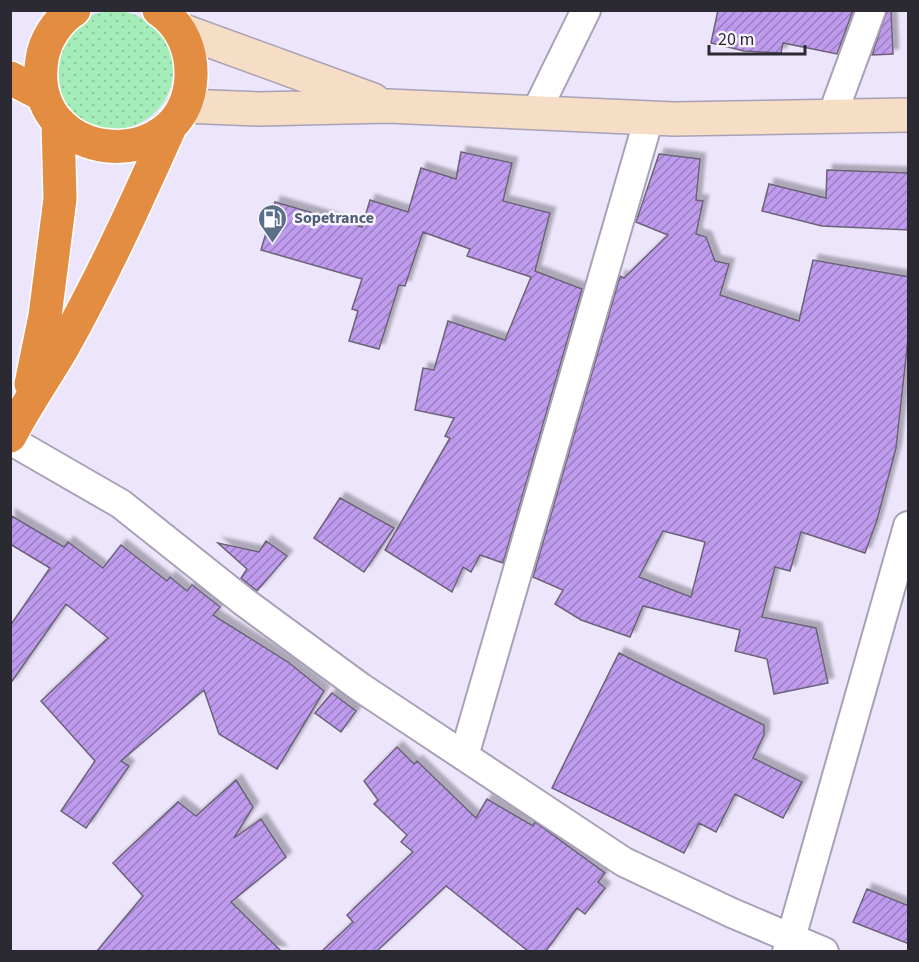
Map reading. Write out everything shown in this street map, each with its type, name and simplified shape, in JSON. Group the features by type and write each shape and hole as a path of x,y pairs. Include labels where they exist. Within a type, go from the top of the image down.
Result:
{"highway":[{"path":"28,401 45,316 60,199 50,109 40,72 44,51 63,12"},
{"path":"10,438 28,401 61,350 122,235 190,87 191,67 188,47 169,20"},
{"path":"10,78 50,109 77,138 101,147 127,148 151,140 177,115"}],"main road":[{"path":"169,20 388,106"},
{"path":"177,115 260,109 388,106 650,118 909,115"}],"street":[{"path":"535,114 586,10"},
{"path":"832,116 871,10"},
{"path":"464,756 650,118"},
{"path":"10,438 121,504 243,601 360,687 624,862 789,945 824,951"},
{"path":"789,945 909,526"}],"green space":[{"path":"114,11 137,15 156,28 169,47 173,70 169,93 156,112 137,125 114,129 91,125 72,112 59,93 55,70 59,47 72,28 91,15"}],"building":[{"path":"718,10 853,10 837,54 783,43 781,53 744,51 711,43"},
{"path":"887,10 891,10 893,54 872,55"},
{"path":"461,152 512,163 503,201 550,213 535,271 582,289 503,563 480,555 471,572 463,567 452,592 385,550 450,438 445,436 454,418 415,410 423,368 434,370 448,321 505,340 531,277 467,256 470,249 423,232 405,286 399,285 379,349 349,341 358,311 352,309 362,279 261,250 275,202 362,227 370,200 408,212 421,168 456,179"},
{"path":"659,154 700,159 696,200 703,201 696,234 706,237 715,261 729,264 720,295 799,321 813,260 909,277 909,330 896,448 877,520 865,553 801,532 790,571 775,567 762,617 816,628 828,683 774,694 767,659 735,651 740,630 643,606 630,637 581,620 555,604 563,590 533,577 620,276 624,278 668,235 636,222","holes":["663,531 705,542 691,597 639,577"]},
{"path":"827,170 909,173 909,230 822,226 762,211 769,184 826,198"},
{"path":"340,498 394,528 364,572 314,538"},
{"path":"10,515 64,547 68,542 103,568 121,545 167,581 170,577 187,591 192,585 220,607 213,615 288,662 324,691 277,769 219,734 204,690 121,761 129,766 86,828 61,811 95,761 41,701 108,638 66,604 10,684 10,626 50,568 10,544"},
{"path":"266,541 287,556 257,591 241,578 247,569 218,543 259,552"},
{"path":"619,653 764,725 764,735 753,758 802,782 783,818 735,794 716,832 699,823 684,853 552,788"},
{"path":"332,693 356,711 341,732 315,713"},
{"path":"397,747 414,764 417,761 476,818 487,799 533,826 535,822 605,873 598,882 605,888 585,914 577,908 546,951 528,951 446,886 377,951 322,951 353,922 347,915 413,852 401,842 407,835 374,804 378,800 364,781"},
{"path":"236,780 253,807 234,838 261,819 286,857 231,902 281,951 97,951 143,896 113,863 178,802 196,816"},
{"path":"867,889 909,906 909,944 853,922"}],"place":[{"name":"Sopetrance","path":"273,244"}]}
